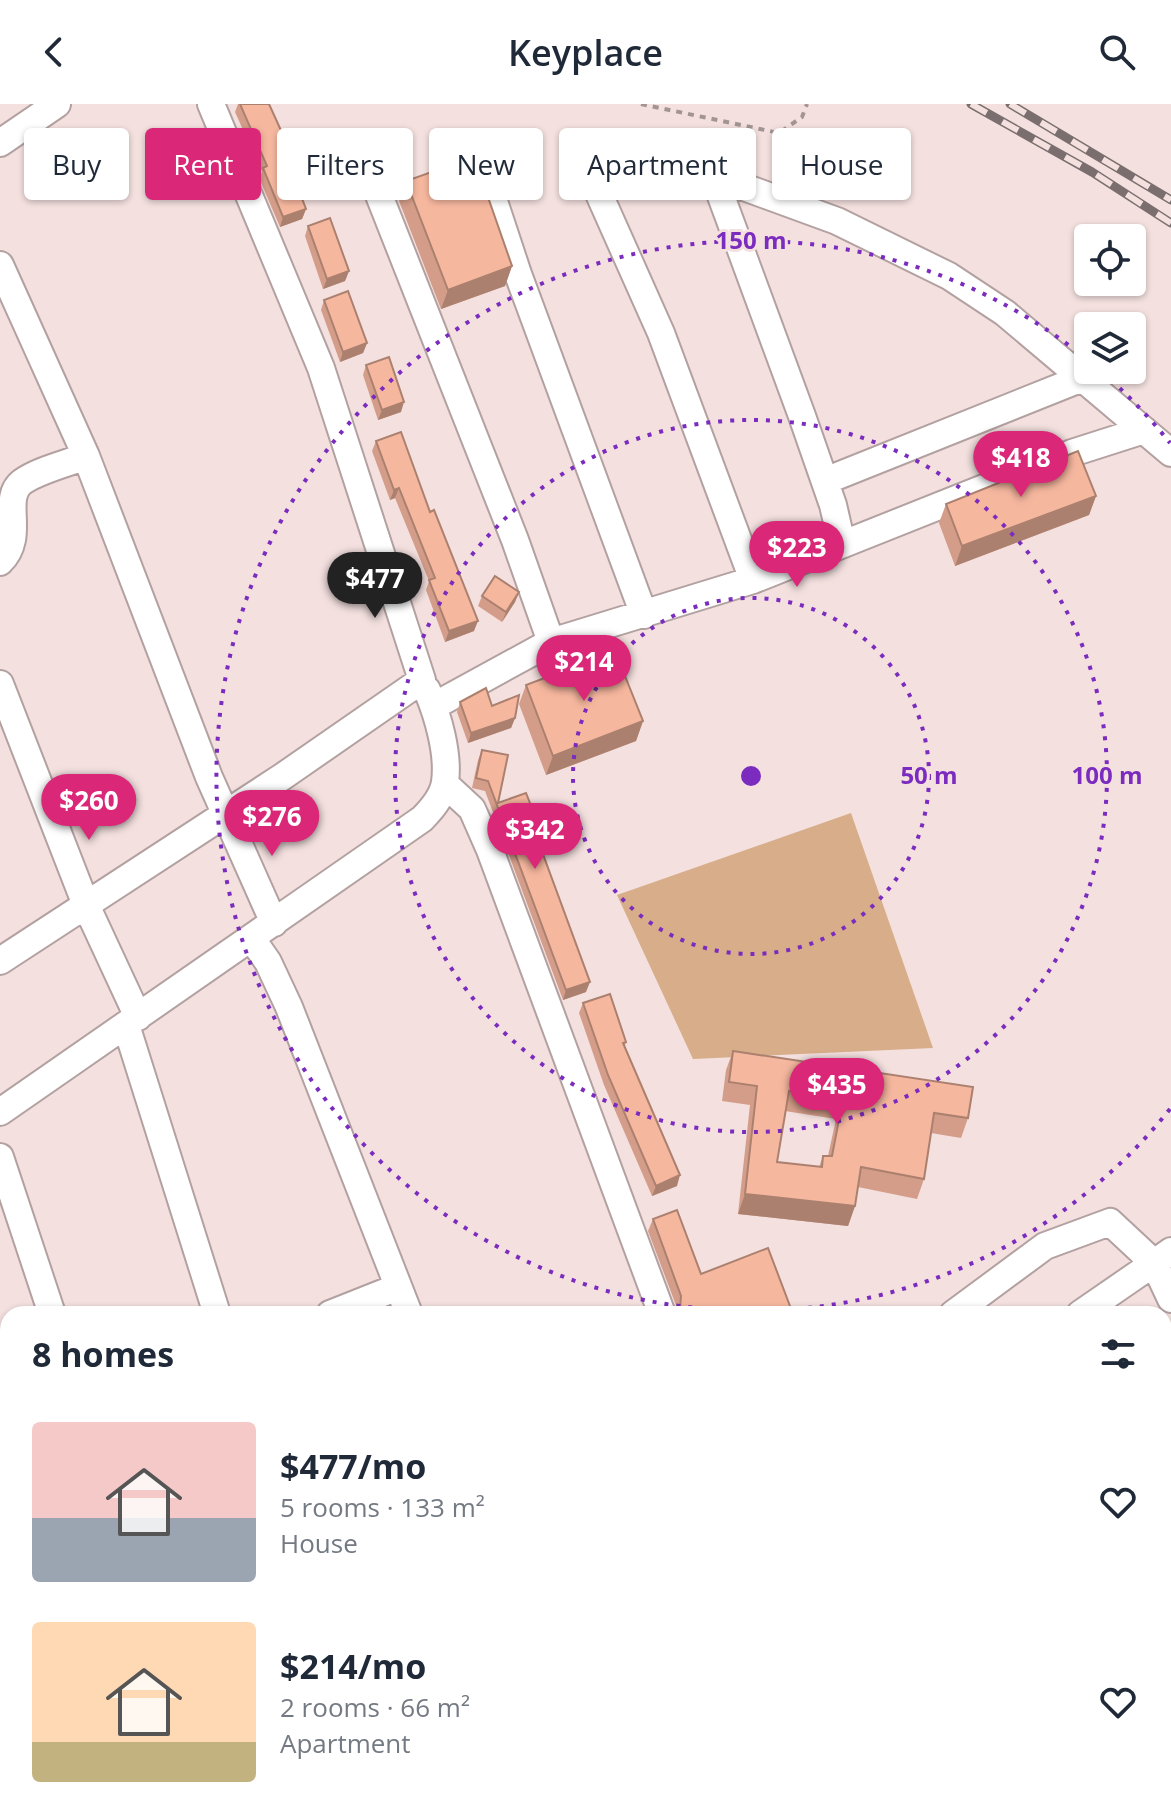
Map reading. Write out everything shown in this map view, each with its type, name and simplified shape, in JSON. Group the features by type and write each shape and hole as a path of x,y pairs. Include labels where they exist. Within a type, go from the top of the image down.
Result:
{"street":[{"path":"0,143 57,104"},
{"path":"1,1110 422,819 436,804 445,784 444,754 434,706 422,680 321,368 211,104"},
{"path":"756,192 837,221 926,263 1005,313 1074,374"},
{"path":"381,200 515,540 551,642"},
{"path":"494,200 644,615"},
{"path":"602,200 661,333 753,580"},
{"path":"722,200 825,481 842,544"},
{"path":"0,265 86,456 224,814 274,923"},
{"path":"825,481 1074,381"},
{"path":"1086,384 1171,453"},
{"path":"434,706 551,642 753,580 1072,453 1144,430"},
{"path":"0,562 14,541 12,500 21,482 86,456"},
{"path":"0,961 422,680"},
{"path":"0,684 132,1021 215,1306"},
{"path":"445,784 472,809 490,850 659,1306"},
{"path":"252,939 268,962 289,1007 406,1306"},
{"path":"0,1157 49,1306"},
{"path":"964,1306 1045,1246 1110,1222 1162,1257 1171,1299"},
{"path":"1092,1306 1162,1257"},
{"path":"352,1306 398,1287"}],"path":[{"path":"641,104 779,133 802,117 807,104"}],"shaded area":[{"path":"851,813 933,1048 693,1059 617,895"}],"building":[{"path":"240,104 269,104 280,128 277,128 277,200 303,200 306,209 283,217 263,168 267,166 261,152 261,128 250,128"},
{"path":"429,173 429,200 489,200 512,266 448,290 413,199 413,179"},
{"path":"330,218 349,271 327,279 308,226"},
{"path":"348,291 367,343 343,352 324,300"},
{"path":"389,357 404,402 382,410 366,365"},
{"path":"401,432 430,512 434,510 478,621 449,631 429,580 435,578 399,488 394,490 376,441"},
{"path":"1078,451 1096,496 962,546 946,504"},
{"path":"495,576 519,592 506,612 482,596"},
{"path":"615,651 643,721 553,756 526,685"},
{"path":"486,688 492,706 519,695 515,718 471,733 460,702"},
{"path":"482,750 508,755 498,803 526,793 546,844 540,846 590,982 566,990 488,781 476,778"},
{"path":"610,994 626,1042 623,1043 680,1175 656,1186 608,1075 583,1003"},
{"path":"733,1051 973,1087 968,1118 934,1113 924,1179 861,1167 855,1206 745,1194 757,1086 729,1082","holes":["789,1091 843,1099 832,1156 823,1156 822,1167 777,1162"]},
{"path":"677,1210 701,1274 768,1248 790,1306 680,1306 681,1296 653,1219"}],"railway":[{"path":"971,104 1092,172 1171,223"},
{"path":"1010,104 1171,200"}]}
